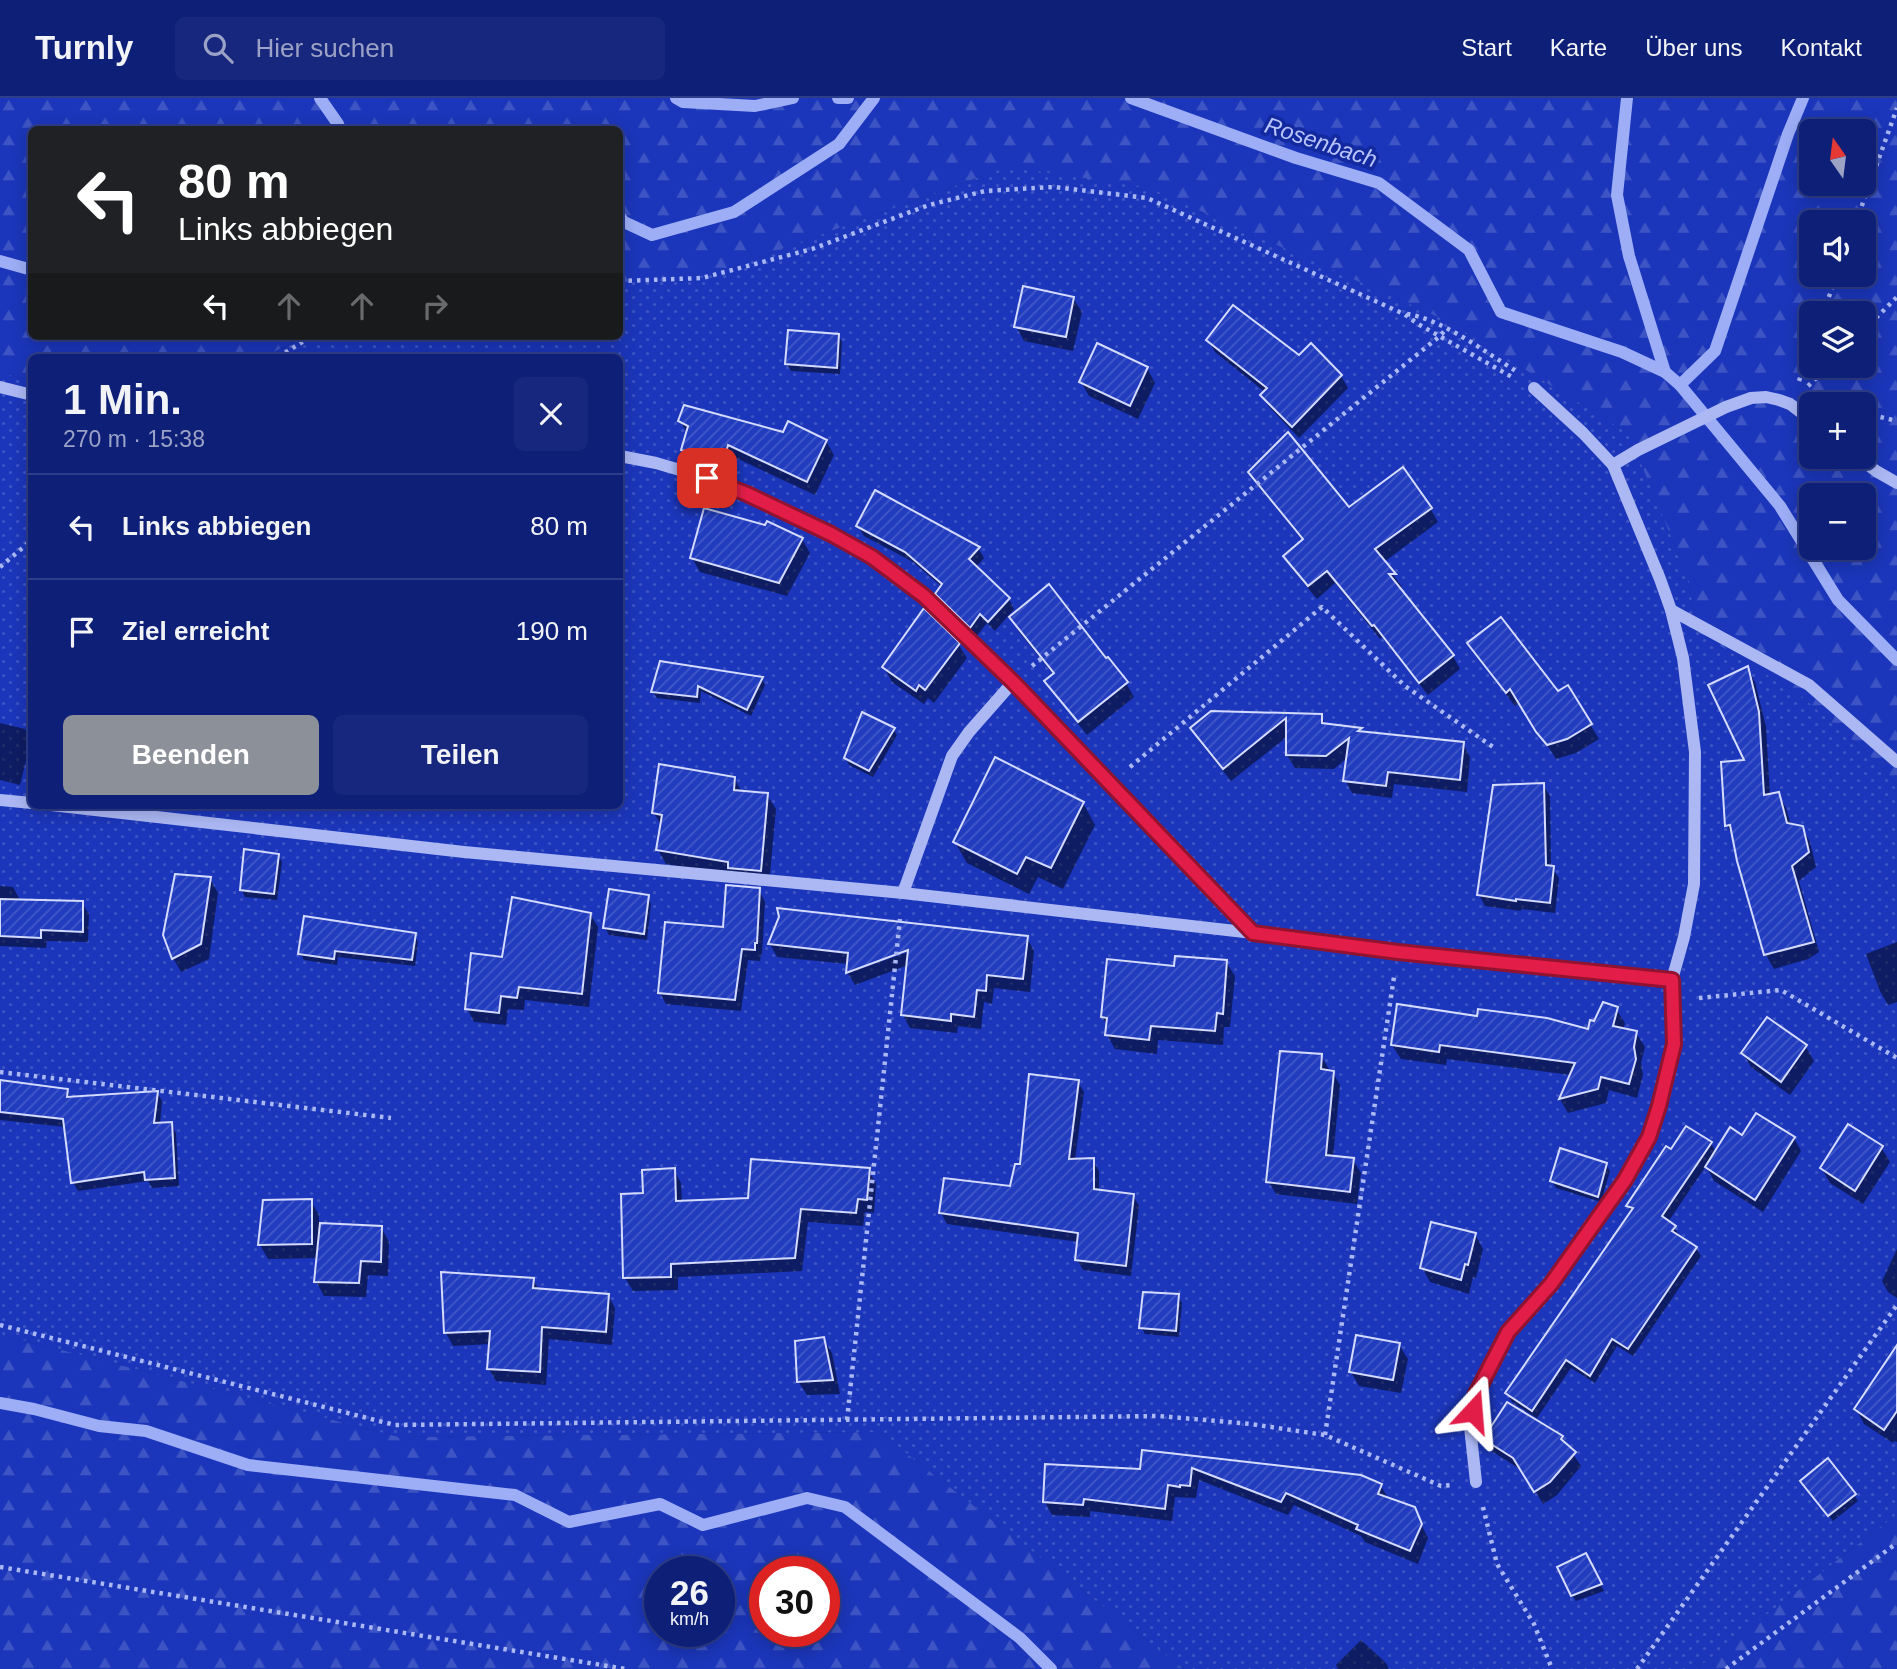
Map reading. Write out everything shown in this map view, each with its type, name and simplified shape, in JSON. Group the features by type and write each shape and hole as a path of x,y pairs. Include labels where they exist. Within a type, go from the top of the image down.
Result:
{"street":[{"path":"0,387 28,394"},
{"path":"1476,1482 1470,1427 1476,1394 1489,1367 1508,1332 1551,1284 1625,1180 1649,1137 1674,1044 1672,980 1694,884 1695,752 1683,658 1671,610 1613,465 1534,388"},
{"path":"1613,465 1739,401 1766,397 1790,404 1799,411"},
{"path":"623,457 656,463 737,489 872,557 924,596 1013,682 1253,933"},
{"path":"1873,469 1897,483"},
{"path":"1671,610 1809,685 1897,762"},
{"path":"903,893 952,756 969,732 1013,682"},
{"path":"0,800 28,803"},
{"path":"86,809 464,852 903,893 1398,952 1672,980"}],"path":[{"path":"1860,210 1897,108"},
{"path":"623,281 702,278 812,249 929,205 985,191 1054,187 1147,198 1404,314 1517,381 1534,388"},
{"path":"1876,318 1897,297"},
{"path":"1404,314 1422,316 1525,376"},
{"path":"1013,682 1446,329"},
{"path":"283,354 306,340"},
{"path":"1790,404 1799,378"},
{"path":"1876,416 1897,421"},
{"path":"0,567 28,543"},
{"path":"1111,783 1322,607 1405,686 1493,747"},
{"path":"847,1420 903,893"},
{"path":"1325,1435 1398,952"},
{"path":"1672,980 1695,998 1781,990 1897,1058"},
{"path":"0,1072 391,1118"},
{"path":"1637,1669 1897,1305"},
{"path":"0,1325 395,1425 1159,1416 1251,1424 1325,1435 1441,1486 1476,1482 1497,1564 1534,1623 1552,1669"},
{"path":"1726,1669 1897,1542"},
{"path":"0,1567 626,1669"}],"green space":[{"path":"0,98 1897,98 1897,785 1864,750 1801,696 1699,633 1686,573 1628,434 1007,167 694,281 623,282 623,126 28,126 28,340 298,340 270,354 28,354 28,379 0,373"},
{"path":"1007,167 1147,187 1447,321 1629,434 1686,573 1699,633 1801,696 1864,750 1897,785 1897,1514 1696,1669 1184,1669 879,1432 399,1437 0,1334 0,373 28,379 28,809 623,809 623,354 271,354 299,340 623,340 623,282 694,281"},
{"path":"0,1334 399,1437 879,1432 1184,1669 0,1669"},
{"path":"1897,1514 1897,1669 1696,1669"}],"building":[{"path":"1023,286 1074,297 1066,337 1014,327"},
{"path":"1233,305 1299,355 1311,343 1342,375 1292,427 1260,395 1267,388 1206,340"},
{"path":"788,330 839,334 837,368 785,364"},
{"path":"1097,343 1148,367 1130,406 1079,382"},
{"path":"684,405 783,432 788,421 827,440 807,482 728,445 724,461 681,450 688,426 678,421"},
{"path":"1288,432 1349,507 1403,467 1432,508 1375,549 1396,574 1389,574 1454,655 1419,683 1327,571 1308,586 1283,556 1303,539 1248,472"},
{"path":"875,490 980,547 969,559 1010,598 988,622 980,614 970,628 935,594 942,584 905,552 856,526"},
{"path":"704,508 765,525 767,521 803,538 779,583 690,558"},
{"path":"1049,584 1128,682 1078,722 1044,681 1054,673 1009,617"},
{"path":"924,608 960,643 925,690 919,685 916,691 882,667"},
{"path":"1501,617 1558,691 1568,685 1592,724 1567,739 1547,745 1510,689 1506,693 1467,643"},
{"path":"660,661 763,677 747,710 698,686 697,697 651,692"},
{"path":"1748,666 1759,712 1764,795 1779,792 1787,823 1803,826 1809,852 1792,866 1814,942 1764,955 1737,861 1730,825 1725,826 1721,762 1744,760 1708,685"},
{"path":"1211,711 1322,714 1322,723 1362,728 1358,731 1464,742 1460,780 1388,772 1386,786 1343,781 1349,738 1326,756 1286,755 1286,718 1223,769 1190,728"},
{"path":"862,712 895,728 869,771 844,758"},
{"path":"995,757 1084,802 1051,868 1026,857 1017,874 953,842"},
{"path":"659,764 735,777 734,790 768,793 761,871 728,868 728,862 656,850 662,815 652,813"},
{"path":"1544,783 1546,865 1554,866 1550,903 1477,895 1493,785"},
{"path":"244,849 279,854 274,894 240,890"},
{"path":"175,874 211,877 201,944 172,959 163,935"},
{"path":"726,885 760,888 757,943 755,950 742,949 735,1000 658,993 665,922 723,927"},
{"path":"609,889 649,895 644,934 603,928"},
{"path":"512,897 591,913 582,994 519,987 517,998 501,996 499,1013 465,1009 471,953 502,957"},
{"path":"0,899 83,901 83,932 41,930 41,938 0,936"},
{"path":"777,908 1028,936 1023,979 987,975 986,991 977,990 974,1017 951,1014 951,1021 901,1015 908,950 846,973 848,953 768,944 779,917"},
{"path":"304,916 416,933 412,960 335,951 334,959 298,954"},
{"path":"1175,956 1227,960 1223,1014 1217,1013 1215,1031 1151,1026 1149,1040 1105,1035 1107,1018 1101,1017 1107,959 1174,966"},
{"path":"1603,1002 1618,1007 1613,1026 1637,1031 1634,1047 1636,1059 1629,1084 1601,1077 1598,1089 1559,1099 1575,1063 1440,1045 1439,1052 1391,1045 1397,1004 1477,1016 1478,1009 1547,1018 1588,1029 1590,1020 1594,1021"},
{"path":"1767,1017 1807,1045 1781,1082 1741,1053"},
{"path":"1280,1051 1322,1054 1321,1069 1334,1071 1326,1155 1354,1158 1350,1192 1266,1182"},
{"path":"1029,1074 1079,1080 1069,1159 1094,1158 1094,1189 1134,1194 1126,1266 1075,1260 1078,1233 939,1213 944,1178 1010,1186 1015,1164 1020,1164"},
{"path":"0,1080 68,1089 67,1097 158,1091 154,1123 172,1122 175,1178 145,1180 144,1172 71,1183 63,1119 0,1112"},
{"path":"1756,1113 1795,1137 1755,1200 1705,1167 1730,1127 1742,1135"},
{"path":"1848,1124 1883,1146 1855,1191 1820,1168"},
{"path":"1686,1126 1712,1142 1662,1216 1676,1226 1672,1231 1697,1247 1628,1349 1612,1339 1590,1376 1566,1360 1532,1411 1505,1393 1633,1208 1626,1206 1666,1146 1671,1149"},
{"path":"1560,1148 1607,1163 1598,1197 1550,1181"},
{"path":"751,1159 870,1168 867,1200 858,1199 856,1213 801,1209 795,1258 671,1264 671,1277 623,1278 621,1194 643,1193 642,1170 675,1168 676,1201 748,1198"},
{"path":"312,1199 312,1244 258,1245 263,1200"},
{"path":"1431,1222 1476,1233 1468,1265 1465,1264 1461,1280 1420,1268"},
{"path":"320,1223 382,1226 381,1262 361,1261 359,1283 314,1282"},
{"path":"441,1272 534,1278 533,1288 609,1294 606,1332 542,1327 540,1372 487,1369 490,1331 444,1333"},
{"path":"1143,1292 1179,1294 1176,1331 1139,1328"},
{"path":"1356,1335 1400,1343 1393,1380 1349,1372"},
{"path":"824,1337 833,1380 797,1382 795,1341"},
{"path":"1897,1345 1897,1411 1884,1430 1854,1409"},
{"path":"1507,1402 1563,1436 1561,1439 1576,1452 1550,1482 1534,1492 1513,1458 1483,1439"},
{"path":"1142,1450 1361,1475 1382,1484 1378,1494 1415,1507 1422,1524 1410,1551 1356,1529 1358,1525 1286,1493 1281,1502 1192,1468 1190,1486 1168,1485 1165,1509 1084,1499 1083,1505 1043,1502 1045,1464 1140,1469"},
{"path":"1828,1458 1856,1494 1828,1516 1800,1481"},
{"path":"1586,1553 1602,1584 1571,1596 1557,1567"}],"waterway":[{"path":"320,98 339,126"},
{"path":"676,98 683,102 755,106 793,98"},
{"path":"838,98 848,98"},
{"name":"Rosenbach","path":"623,221 652,235 734,212 839,144 874,98"},
{"name":"Rosenbach","path":"1131,98 1296,158 1379,183 1469,250 1501,312 1622,352 1665,372 1680,385 1780,506 1838,600 1897,660"},
{"path":"1627,98 1617,195 1629,256 1665,372"},
{"name":"Rosenbach","path":"1680,385 1715,351 1788,134 1803,98"},
{"name":"Rosenbach","path":"0,261 28,269"},
{"path":"0,1403 99,1426 146,1431 248,1465 515,1495 569,1522 660,1504 703,1525 807,1498 845,1507 1020,1638 1051,1669"}],"route":[{"path":"707,478 831,534 872,557 924,596 1013,682 1253,933 1398,952 1672,980 1674,1044 1649,1137 1625,1180 1551,1284 1508,1332 1476,1394 1473,1411"}]}
